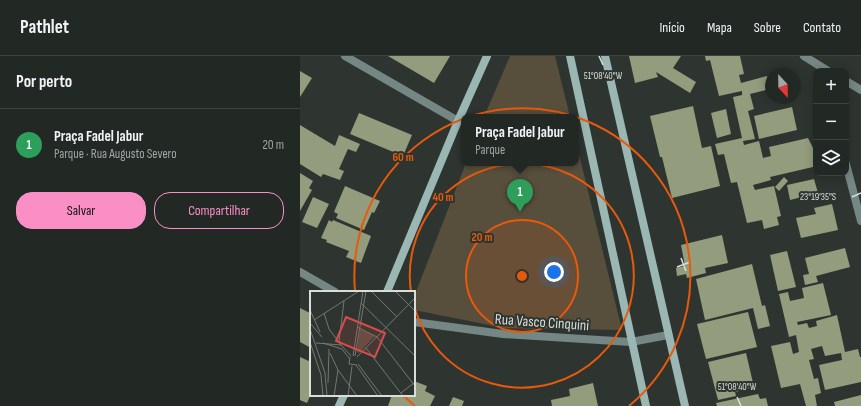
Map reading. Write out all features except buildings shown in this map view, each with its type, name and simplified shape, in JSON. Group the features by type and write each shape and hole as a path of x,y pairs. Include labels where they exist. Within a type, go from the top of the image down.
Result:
{"street":[{"path":"345,56 458,121"},
{"path":"461,114 487,56"},
{"path":"570,56 646,406"},
{"path":"605,56 685,406"},
{"path":"804,56 820,68"},
{"path":"849,83 861,90"},
{"path":"386,291 461,114"},
{"path":"849,175 861,221"},
{"path":"300,272 333,291"},
{"name":"Rua Vasco Cinquini","path":"415,322 503,334 632,342 668,335"},
{"path":"339,406 344,396"}],"shaded area":[{"path":"510,56 555,56 569,114 485,114"},
{"path":"579,154 622,330 504,328 415,310 415,294 465,166 579,166"}],"place":[{"name":"Praça Fadel Jabur","path":"520,212"}]}
